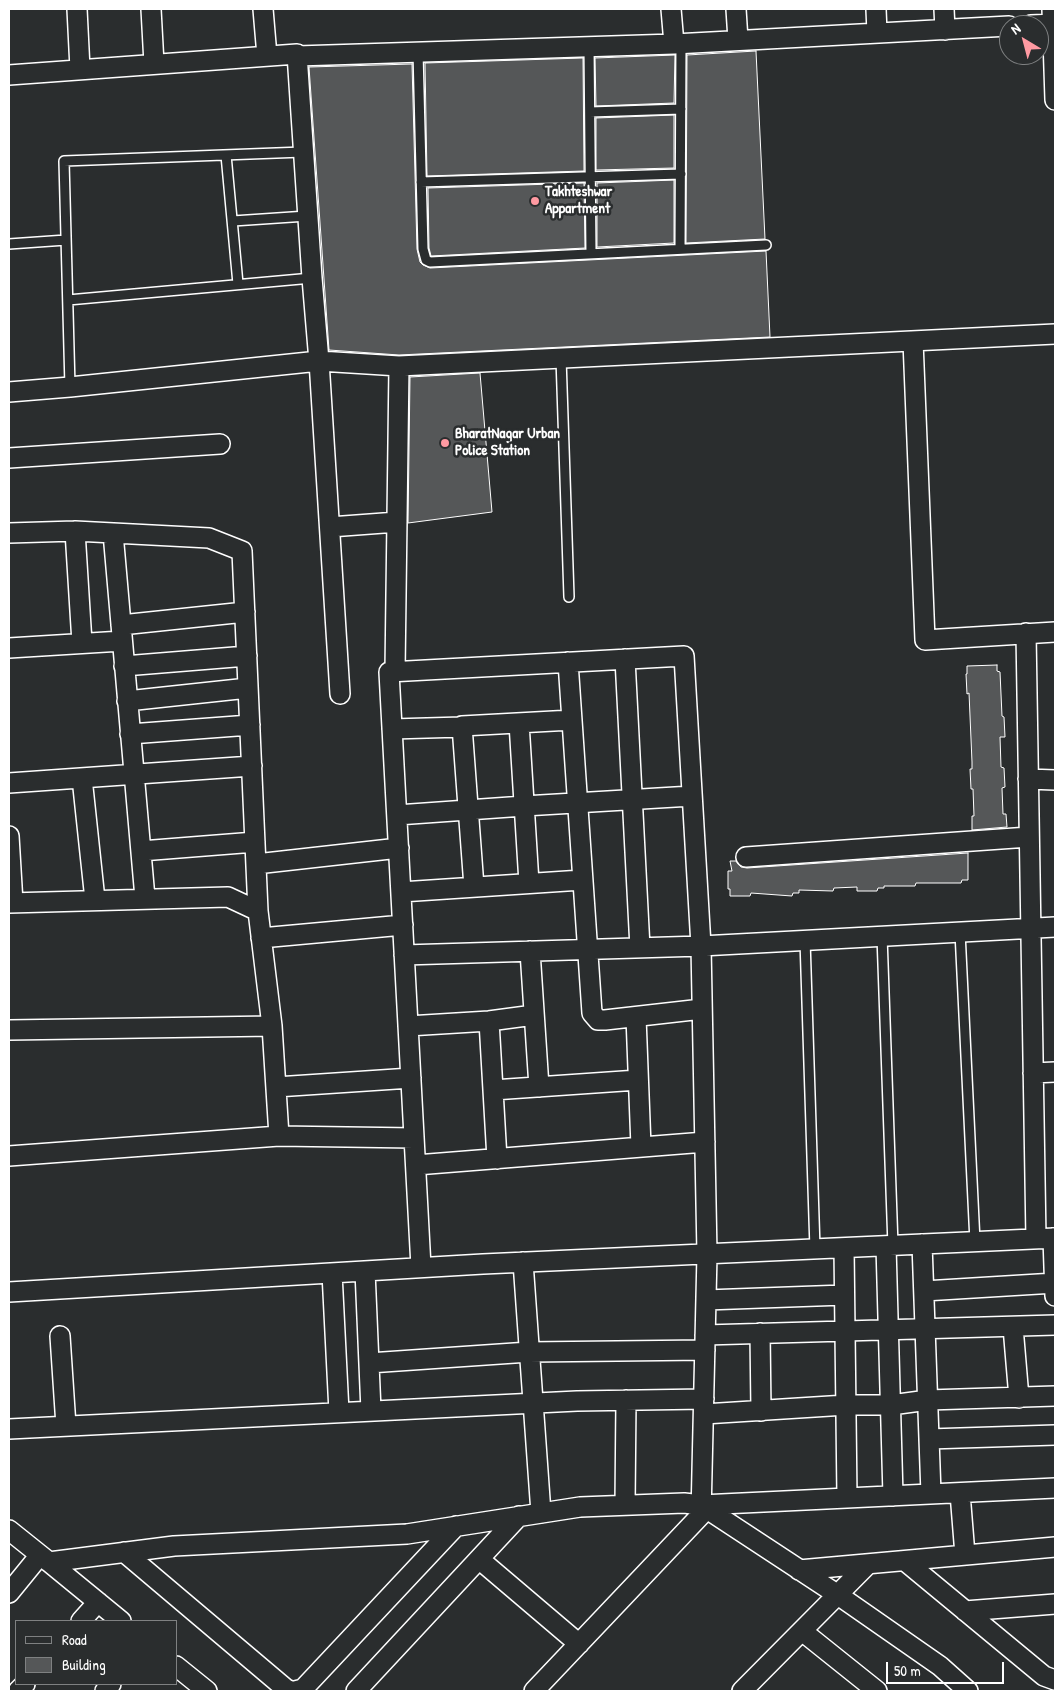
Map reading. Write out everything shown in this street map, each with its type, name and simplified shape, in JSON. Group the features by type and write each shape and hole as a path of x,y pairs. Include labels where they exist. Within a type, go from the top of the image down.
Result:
{"street":[{"path":"77,9 80,70"},
{"path":"151,9 154,64"},
{"path":"263,9 267,56"},
{"path":"670,9 677,44"},
{"path":"736,9 738,40"},
{"path":"876,9 877,33"},
{"path":"944,9 945,30"},
{"path":"1053,19 1055,100"},
{"path":"9,75 297,54 297,56 677,44 999,27"},
{"path":"297,56 340,694"},
{"path":"9,392 319,361 399,366 1055,334"},
{"path":"913,341 925,640 1055,632"},
{"path":"395,671 399,366"},
{"path":"9,458 220,444"},
{"path":"330,527 397,522"},
{"path":"76,531 82,644"},
{"path":"9,533 76,531 209,538 242,551 258,911 272,1026 278,1136"},
{"path":"113,533 145,898"},
{"path":"9,648 82,644 122,633 245,612"},
{"path":"1026,633 1033,1074 1055,1296"},
{"path":"124,666 247,656"},
{"path":"421,1267 389,672 684,656 701,946 705,1142 707,1254 701,1516 534,1691"},
{"path":"625,659 640,948"},
{"path":"568,662 586,950 592,1013 598,1020 605,1020 702,1009"},
{"path":"127,700 248,688"},
{"path":"392,729 572,720"},
{"path":"519,723 529,883"},
{"path":"130,734 250,725"},
{"path":"462,727 474,887"},
{"path":"9,783 252,766"},
{"path":"82,778 95,900"},
{"path":"1028,780 1055,780"},
{"path":"397,816 577,802 692,796"},
{"path":"9,836 11,903 228,897 258,911"},
{"path":"746,857 1029,837"},
{"path":"140,851 255,842"},
{"path":"256,864 399,848"},
{"path":"401,892 582,880"},
{"path":"262,938 403,925"},
{"path":"404,955 701,946 1055,927"},
{"path":"530,951 539,1087"},
{"path":"408,1026 488,1021 534,1015"},
{"path":"636,1017 641,1147"},
{"path":"488,1021 497,1159"},
{"path":"9,1030 272,1026"},
{"path":"1033,1074 1055,1072"},
{"path":"276,1087 411,1078"},
{"path":"493,1090 638,1080"},
{"path":"9,1156 278,1136 414,1138"},
{"path":"416,1165 705,1142"},
{"path":"9,1292 421,1267 1048,1239"},
{"path":"922,1244 931,1494"},
{"path":"889,1246 888,1330 893,1496"},
{"path":"844,1248 847,1498"},
{"path":"523,1262 541,1513"},
{"path":"365,1271 371,1411"},
{"path":"332,1272 339,1412"},
{"path":"924,1291 1055,1283"},
{"path":"706,1300 844,1295"},
{"path":"369,1363 705,1342 760,1333 1055,1325"},
{"path":"1013,1326 1019,1398"},
{"path":"760,1333 761,1410"},
{"path":"60,1336 66,1426"},
{"path":"9,1429 626,1400 761,1410 846,1405 891,1405 928,1400 1055,1396"},
{"path":"625,1505 626,1400"},
{"path":"929,1439 1055,1435"},
{"path":"9,1593 45,1559 174,1546 407,1534 580,1507 684,1503 701,1505 1055,1488"},
{"path":"960,1493 965,1555"},
{"path":"701,1505 838,1595 940,1666 968,1691"},
{"path":"359,1690 518,1516"},
{"path":"295,1691 303,1688 456,1526"},
{"path":"9,1530 120,1620"},
{"path":"799,1570 1055,1547"},
{"path":"124,1552 286,1689 291,1691"},
{"path":"479,1559 579,1644"},
{"path":"905,1560 1044,1676 1055,1680"},
{"path":"742,1691 868,1564"},
{"path":"82,1620 98,1602"},
{"path":"965,1611 1055,1604"},
{"path":"802,1631 869,1689"},
{"path":"178,1668 207,1691"}],"lane":[{"path":"677,44 681,109 680,249"},
{"path":"589,46 591,253"},
{"path":"418,52 424,256 430,262 766,245"},
{"path":"590,112 681,109"},
{"path":"70,387 64,161 303,152"},
{"path":"226,155 238,284"},
{"path":"421,182 681,174"},
{"path":"232,221 307,216"},
{"path":"9,244 66,240"},
{"path":"68,300 312,278"},
{"path":"561,358 569,596"},
{"path":"960,932 975,1242"},
{"path":"882,936 889,1246"},
{"path":"805,940 814,1249"}],"building":[{"path":"756,51 765,239 686,243 687,55"},
{"path":"675,55 674,103 596,106 595,58"},
{"path":"583,58 584,171 427,176 425,63"},
{"path":"412,64 417,249 420,262 423,265 430,268 766,251 770,337 399,355 329,350 309,67"},
{"path":"674,115 674,168 596,170 596,118"},
{"path":"674,180 674,243 597,247 597,183"},
{"path":"584,183 585,248 431,256 429,248 428,188"},
{"name":"BharatNagar Urban Police Station","path":"480,373 492,512 408,523 410,377"},
{"path":"997,665 997,671 1000,672 1002,716 1004,717 1005,737 1000,737 1001,767 1004,768 1005,787 1002,788 1003,814 1006,814 1007,827 972,830 972,816 974,816 970,769 972,769 972,762 967,666"},
{"path":"968,853 968,880 962,880 961,883 916,883 915,886 884,886 884,888 878,888 877,891 857,891 857,887 834,888 833,891 799,890 799,893 793,893 792,896 751,893 750,896 730,896 730,889 728,889 728,871 732,871 730,861 736,861 741,867 747,868"}],"place":[{"name":"Takhteshwar Appartment","path":"535,201"},
{"name":"BharatNagar Urban Police Station","path":"445,443"}]}
